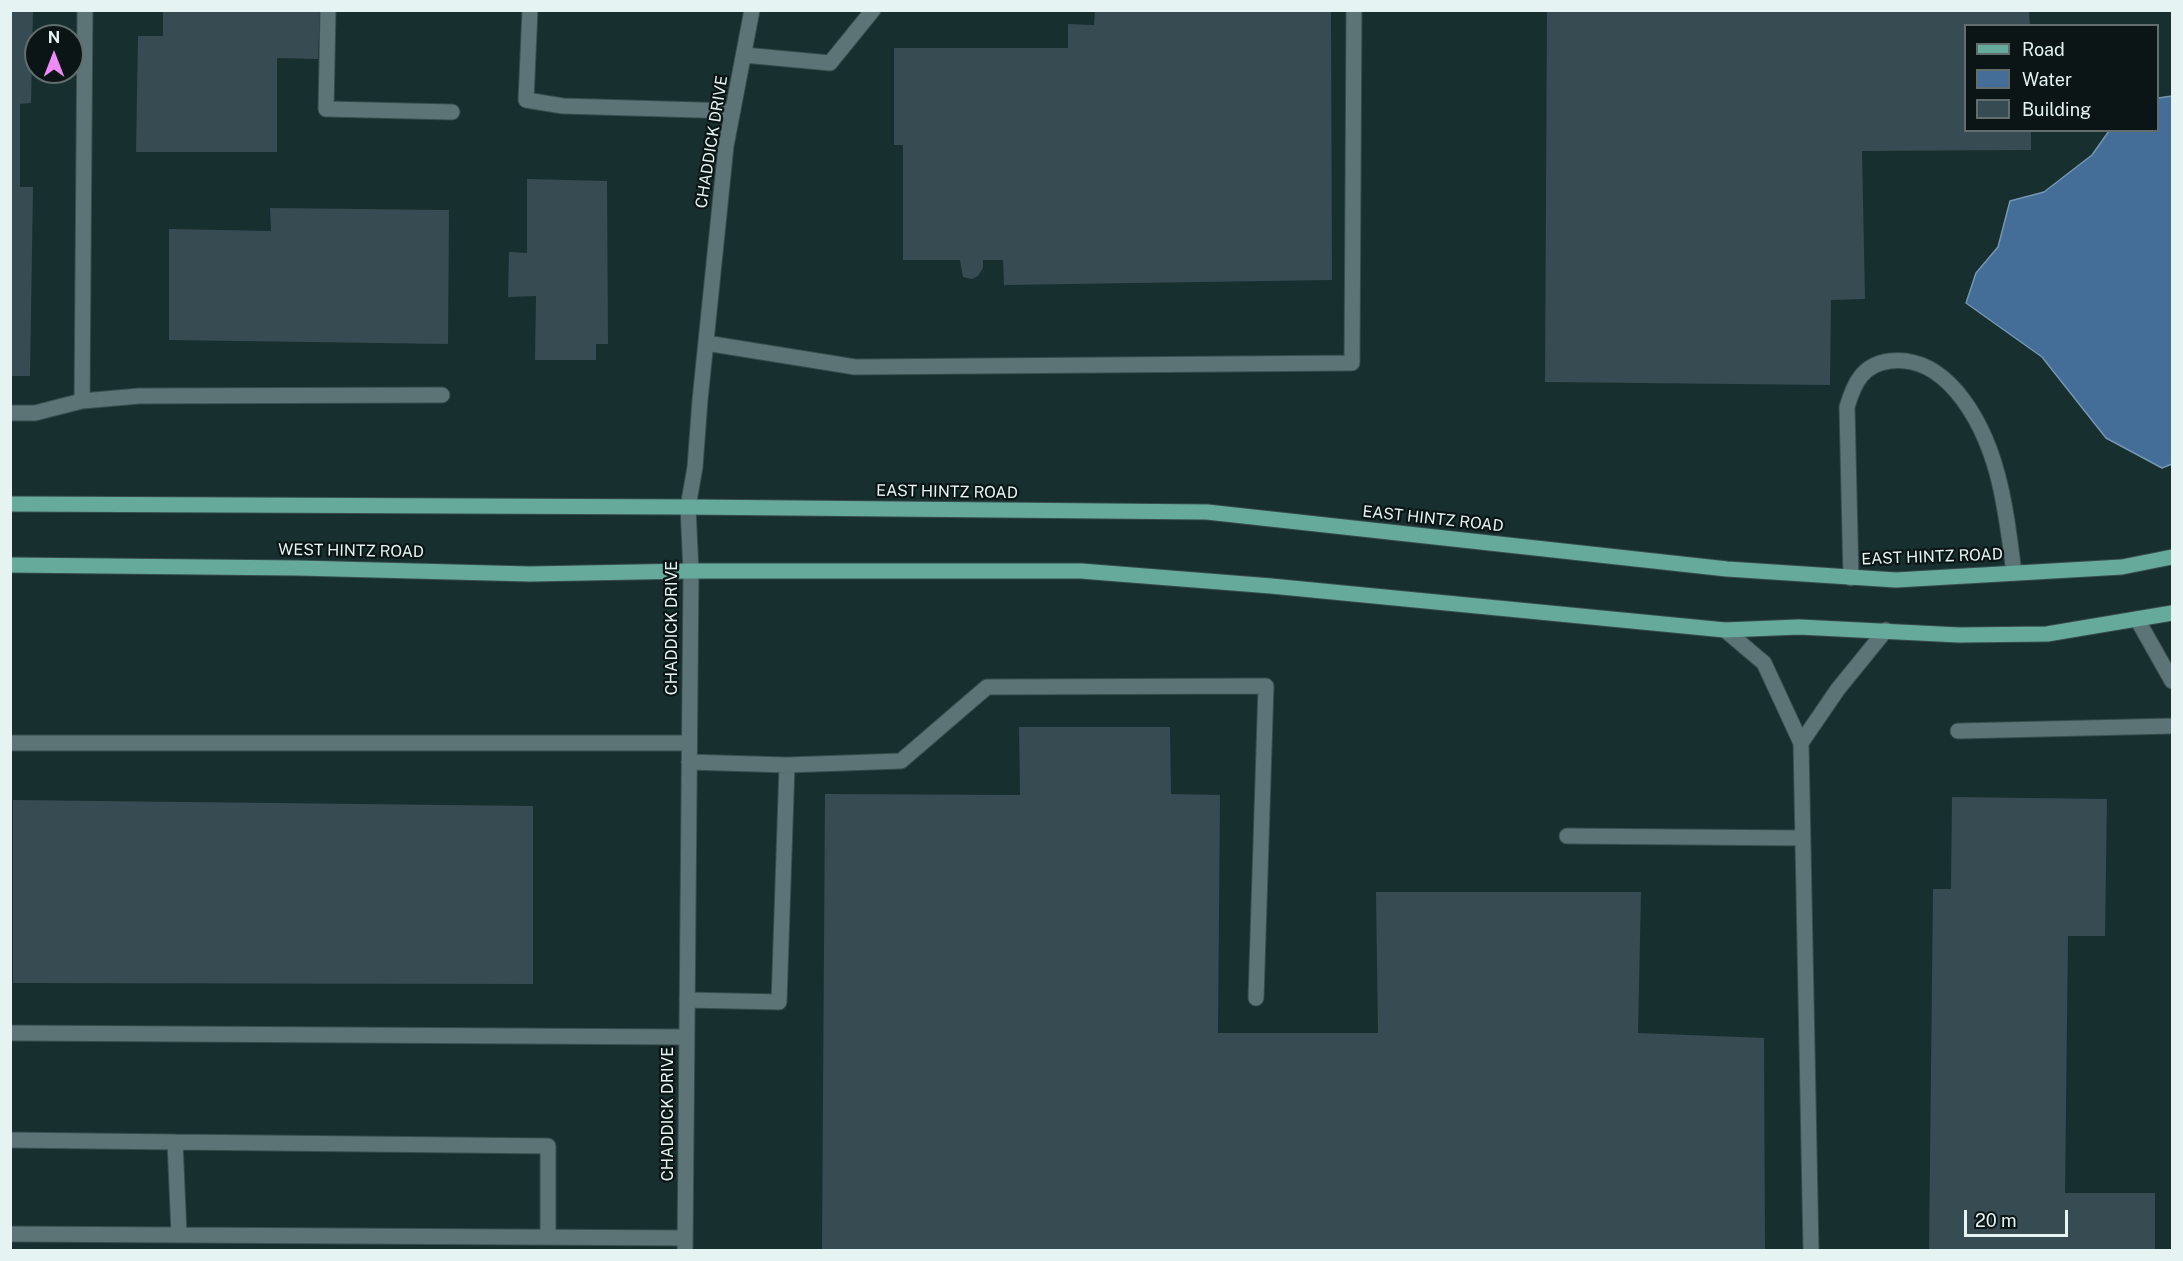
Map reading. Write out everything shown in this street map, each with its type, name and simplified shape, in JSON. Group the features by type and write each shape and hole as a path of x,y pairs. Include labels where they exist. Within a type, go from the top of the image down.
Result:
{"main road":[{"path":"10,504 688,507"},
{"name":"EAST HINTZ ROAD","path":"688,507 1207,512 1728,568 1896,580 2122,567 2172,557"},
{"name":"WEST HINTZ ROAD","path":"10,565 298,568 530,574 692,571"},
{"path":"692,571 1081,571 1271,586 1725,630 1798,627 1959,635 2047,634 2172,613"}],"street":[{"path":"82,401 85,10"},
{"path":"328,10 326,109 452,112"},
{"path":"530,10 526,100 563,106 733,111"},
{"name":"CHADDICK DRIVE","path":"685,1244 692,571 688,507 695,467 726,146 752,10"},
{"path":"744,55 830,63 873,10"},
{"path":"706,343 855,367 1352,363 1354,10"},
{"path":"1851,578 1847,407 1852,390 1861,376 1877,363 1901,360 1921,364 1944,376 1978,422 1996,469 2006,511 2014,573"},
{"path":"10,413 35,413 82,401 139,396 442,395"},
{"path":"2137,619 2172,681"},
{"path":"1725,630 1764,663 1801,743 1811,1251"},
{"path":"1801,743 1838,689 1886,630"},
{"path":"689,762 787,765 901,761 987,687 1266,686 1256,998"},
{"path":"1958,731 2172,726"},
{"path":"10,743 689,743"},
{"path":"687,1000 779,1002 787,765"},
{"path":"1567,836 1802,838"},
{"path":"10,1034 687,1037"},
{"path":"10,1140 548,1146 555,1241"},
{"path":"175,1142 179,1234"},
{"path":"10,1234 179,1234 685,1244"}],"water":[{"path":"2172,96 2172,464 2162,468 2106,438 2042,357 1966,303 1976,273 1998,247 2010,201 2044,192 2092,155 2108,132 2159,132 2159,98"}],"building":[{"path":"10,10 33,10 33,24 24,24 24,84 31,84 31,103 20,104 20,187 33,187 30,376 10,376"},
{"path":"163,10 320,10 318,59 277,58 277,152 136,152 138,36 163,36"},
{"path":"1095,10 1331,10 1332,280 1004,285 1003,260 983,260 983,268 978,276 972,279 963,277 960,260 903,260 903,145 894,145 894,48 1068,48 1068,24 1094,25"},
{"path":"1547,10 2029,10 2030,24 1964,24 1964,132 2031,132 2031,150 1862,151 1865,299 1831,300 1830,385 1545,382"},
{"path":"527,179 607,181 608,344 596,344 596,360 535,360 536,296 508,297 509,252 527,253"},
{"path":"270,208 449,210 448,344 169,340 169,229 271,231"},
{"path":"1019,727 1170,727 1171,794 1220,795 1218,1033 1378,1033 1376,892 1641,892 1638,1033 1764,1038 1765,1250 822,1250 825,794 1020,795"},
{"path":"1952,797 2107,799 2105,936 2068,936 2065,1193 2155,1193 2155,1250 1929,1250 1933,889 1951,889"},
{"path":"13,800 533,806 533,984 13,983"}]}
